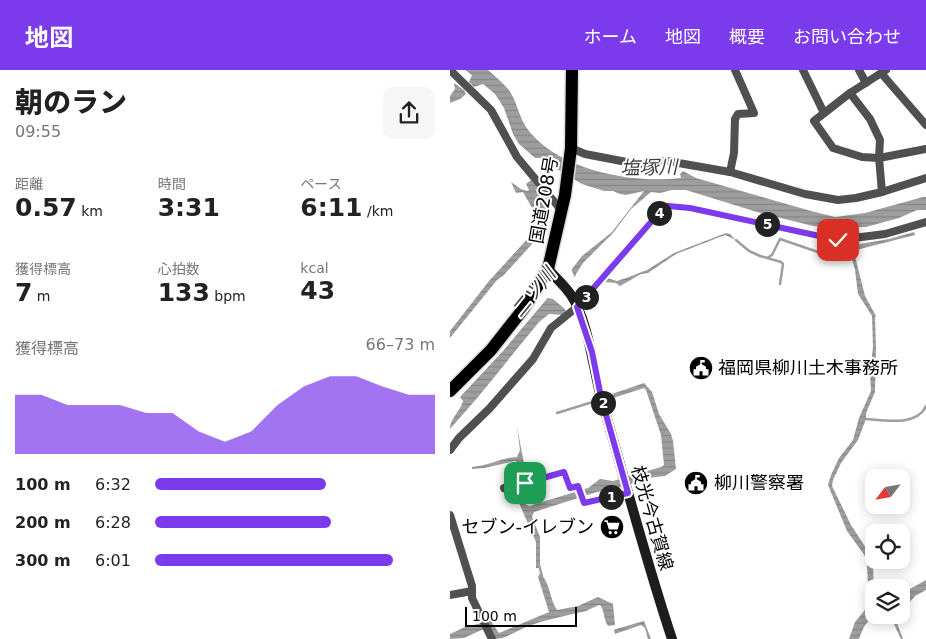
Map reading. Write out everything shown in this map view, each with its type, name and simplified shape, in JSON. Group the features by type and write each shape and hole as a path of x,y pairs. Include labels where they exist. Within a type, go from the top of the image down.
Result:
{"highway":[{"name":"国道208号","path":"450,391 491,350 524,308 548,269 562,211 571,148 572,70"}],"main road":[{"name":"枝光今古賀線","path":"548,269 576,304 592,352 602,400 649,570 672,639"}],"street":[{"path":"450,70 491,110 517,156 562,211"},
{"path":"730,172 738,114 754,113 735,70"},
{"path":"803,70 824,113"},
{"path":"859,70 866,83"},
{"path":"926,125 884,72 814,121 833,148 862,157 879,158 926,149"},
{"path":"850,94 870,119 880,140 879,158 882,192"},
{"path":"571,148 585,154 637,164 667,161 730,172 805,194 838,200 882,192 926,178"},
{"path":"450,450 533,359 550,328 576,304 658,214 668,206 690,208 838,240 885,234 926,222"},
{"path":"504,488 564,472 570,488 578,486 584,503 628,490"},
{"path":"450,514 472,586 472,598 492,639"},
{"path":"450,595 472,591"}],"shaded area":[{"name":"塩塚川","path":"465,70 488,70 508,89 526,127 539,142 575,164 596,171 640,179 662,179 681,178 680,174 683,171 696,178 835,217 865,213 923,197 926,197 926,210 917,210 899,218 866,227 836,228 813,226 757,212 686,190 672,190 660,193 651,192 631,209 613,233 583,263 576,274 563,315 549,314 539,322 450,429 450,425 463,401 460,397 503,351 582,256 612,232 644,191 626,195 613,191 604,191 582,184 557,169 545,158 535,158 519,144 513,134 504,108 495,94 483,84 474,87 469,82 472,75"},
{"path":"454,83 464,90 466,94 450,103 450,96 455,89"},
{"path":"531,180 548,205 548,218 543,236 533,243 503,276 497,280 450,338 450,331 489,281 540,225 523,192 516,193 511,182 527,191 529,190 526,184"},
{"path":"914,232 915,235 854,252 865,296 876,316 875,392 858,440 841,463 832,486 851,525 865,546 865,556 847,531 828,485 839,458 853,440 859,418 871,391 872,316 858,294 855,270 848,246 889,239"},
{"path":"726,233 736,240 725,235 676,254 648,273 641,274 620,286 616,283 604,282 586,300 607,278 617,281 626,278 647,270 674,253"},
{"path":"644,383 652,392 659,414 671,434 676,469 665,476 647,478 534,512 532,517 540,537 540,568 536,568 536,542 519,503 521,487 519,463 515,461 484,468 472,469 472,467 517,457 520,450 517,427 526,474 525,504 529,506 588,488 600,479 613,481 661,467 664,465 661,435 646,390 644,388 613,398 612,394"},
{"path":"867,569 873,569 873,579 868,579"},
{"path":"540,573 544,577 557,610 578,606 598,597 613,604 615,625 608,626 600,605 585,611 528,626 508,636 495,639 488,622 490,620 499,633 549,612 538,577"},
{"path":"926,580 926,590 915,596 910,602 910,589"},
{"path":"865,610 866,624 859,639 849,639 855,622"},
{"path":"644,621 651,639 648,639 645,628 641,625 615,634 614,630 616,629"},
{"path":"482,623 486,628 464,638 450,639 450,634 465,627"},
{"path":"894,624 897,624 903,639 901,639"}],"pier":[{"path":"571,269 576,280 570,305 566,310 553,299 547,298"}],"waterway":[{"path":"767,258 772,255 780,239 818,252 845,247"},
{"path":"736,240 749,251 781,262 783,264 780,284"},
{"path":"604,399 615,395"},
{"path":"557,413 599,400"},
{"path":"866,419 908,420 922,413 926,406"},
{"path":"539,565 542,576"}],"place":[{"name":"福岡県柳川土木事務所","path":"701,368"},
{"name":"柳川警察署","path":"696,483"},
{"name":"セブン-イレブン","path":"612,527"}],"route":[{"path":"525,483 564,472 570,488 578,486 584,503 628,493 601,397 592,352 577,307 658,214 668,206 690,208 838,240"}],"water label":[{"name":"二ツ川","path":"533,292"}]}
